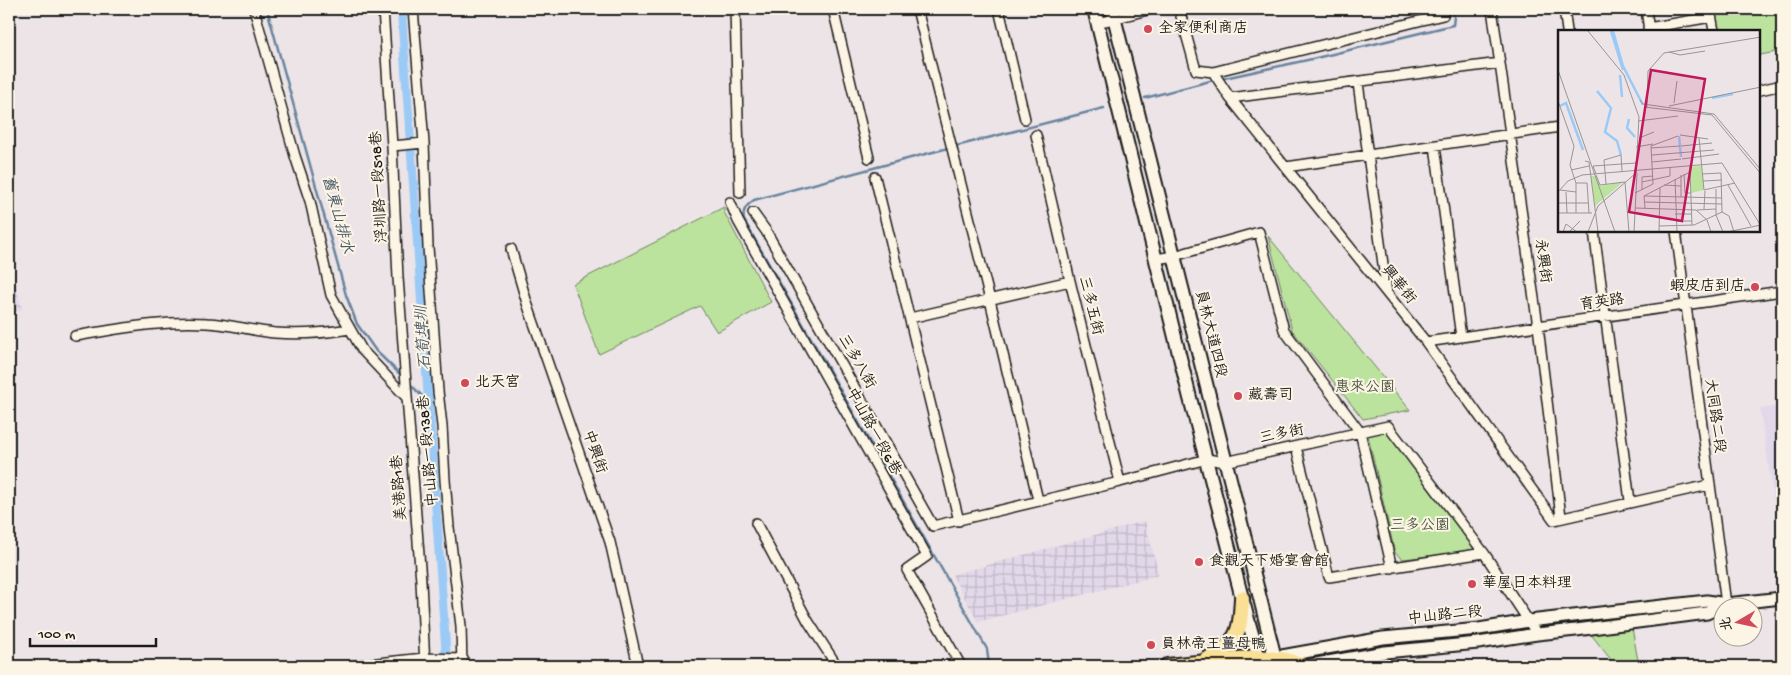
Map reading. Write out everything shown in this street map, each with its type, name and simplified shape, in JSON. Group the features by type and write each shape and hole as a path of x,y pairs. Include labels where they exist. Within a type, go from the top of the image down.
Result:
{"main road":[{"path":"1094,9 1242,598 1260,662"},
{"name":"員林大道四段","path":"1113,14 1275,662"},
{"path":"1203,662 1230,644 1236,635 1240,622 1242,598"},
{"path":"1275,662 1286,660 1304,666"},
{"name":"中山路二段","path":"1166,666 1203,662 1275,662"}],"street":[{"path":"254,9 295,156 310,201 331,295 362,350 407,398"},
{"name":"浮圳路一段518巷","path":"383,9 406,385"},
{"name":"中山路一段138巷","path":"413,9 424,143 428,247 442,426 444,480 461,626 462,662"},
{"path":"735,9 740,193"},
{"path":"833,9 869,158"},
{"path":"917,9 955,156 1038,500"},
{"path":"999,9 1025,119"},
{"path":"1098,23 1113,14 1151,9"},
{"path":"1179,9 1196,70 1214,73 1443,15 1442,9"},
{"name":"永興街","path":"1492,9 1538,326 1558,518"},
{"path":"1564,9 1567,30"},
{"path":"1646,9 1649,30 1711,13 1714,30"},
{"path":"1230,98 1358,83 1500,63"},
{"name":"興華街","path":"1214,73 1230,98 1426,342 1558,518"},
{"path":"1358,83 1387,293"},
{"path":"1761,90 1782,85"},
{"path":"1286,167 1558,126"},
{"name":"三多五街","path":"1036,135 1120,482"},
{"path":"392,146 424,143"},
{"path":"1435,146 1461,338"},
{"path":"874,177 910,318 958,521"},
{"name":"中山路一段6巷","path":"730,202 738,221 927,556 907,570 961,666"},
{"name":"三多八街","path":"753,213 766,231 933,526"},
{"path":"1156,259 1174,256 1259,232 1284,330 1360,432 1392,568"},
{"path":"1594,232 1630,501"},
{"name":"大同路二段","path":"1676,232 1725,598"},
{"name":"中興街","path":"511,250 527,303 610,542 638,666"},
{"path":"1368,270 1382,261"},
{"path":"910,318 1070,281"},
{"name":"育英路","path":"1426,342 1782,291"},
{"path":"75,336 171,322 208,323 284,333 319,334 350,329"},
{"name":"美港路1巷","path":"406,385 424,662"},
{"name":"三多街","path":"933,526 1120,482 1207,459 1225,462 1388,426 1484,553 1537,634"},
{"path":"1296,447 1329,577 1484,553"},
{"path":"1558,518 1710,484"},
{"path":"756,523 808,620 837,666"},
{"name":"中山路二段","path":"1764,600 1782,598"},
{"name":"中山路二段","path":"1275,662 1383,638 1479,629 1529,621 1706,601 1714,602"},
{"name":"中山路二段","path":"1304,666 1385,652 1478,643 1707,612 1714,609"},
{"path":"350,666 462,662"}],"shaded area":[{"path":"9,259 22,309 9,314"},
{"path":"1782,406 1782,499 1774,500 1760,409"},
{"path":"1145,521 1159,575 978,622 952,575"}],"green space":[{"path":"1712,9 1782,9 1782,51 1761,55 1761,30 1716,30"},
{"path":"724,207 724,212 771,302 717,332 700,306 599,354 573,284"},
{"name":"惠來公園","path":"1268,236 1410,410 1363,419 1292,330"},
{"name":"三多公園","path":"1385,429 1470,541 1473,548 1472,551 1403,559 1395,553 1368,436 1368,432"},
{"path":"1632,628 1639,666 1616,666 1590,633"}],"waterway":[{"name":"舊東山排水","path":"267,9 346,295 357,324 376,351 403,377"},
{"name":"石筍埤圳","path":"403,9 402,20 447,666"},
{"path":"1220,79 1453,25 1452,9"},
{"path":"1145,98 1214,80"},
{"path":"989,666 987,649 744,220 744,211 754,200 1104,108"},
{"name":"舊東山排水","path":"409,383 429,403"}],"place":[{"name":"全家便利商店","path":"1148,29"},
{"name":"蝦皮店到店","path":"1755,287"},
{"name":"北天宮","path":"465,383"},
{"name":"藏壽司","path":"1238,396"},
{"name":"食觀天下婚宴會館","path":"1199,562"},
{"name":"華屋日本料理","path":"1472,584"},
{"name":"員林帝王薑母鴨","path":"1151,645"}]}
